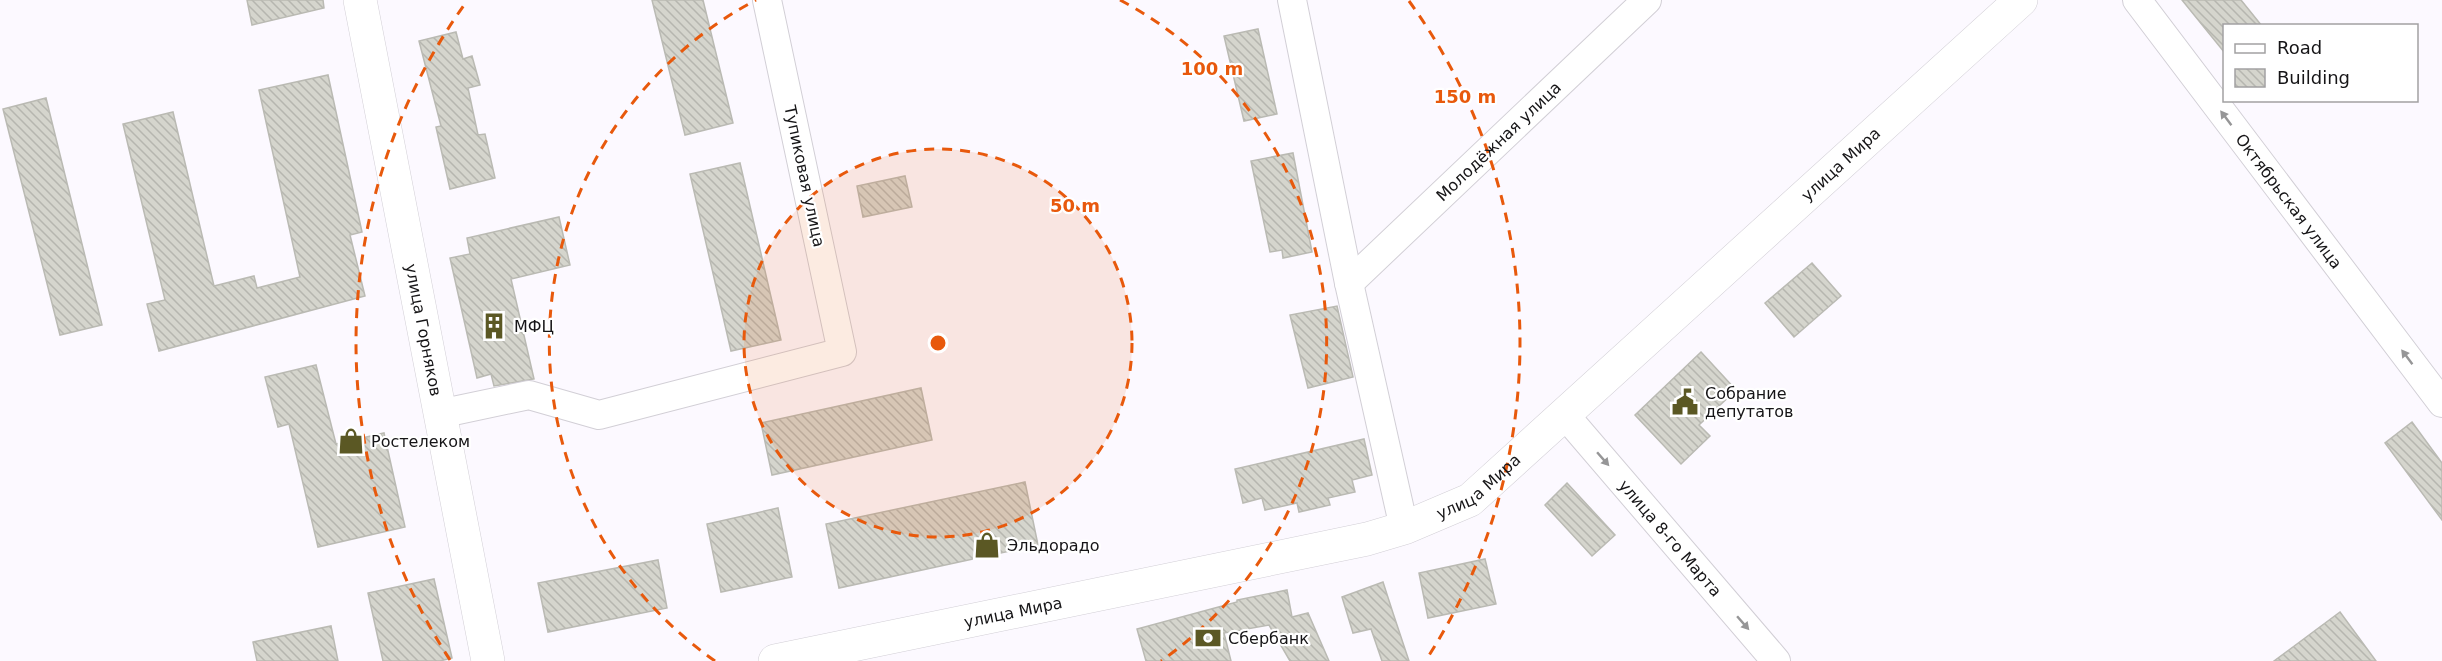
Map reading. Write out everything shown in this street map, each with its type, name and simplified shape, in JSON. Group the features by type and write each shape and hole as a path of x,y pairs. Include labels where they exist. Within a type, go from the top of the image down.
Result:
{"main road":[{"name":"улица Горняков","path":"360,0 488,661"},
{"name":"улица Мира","path":"775,661 1367,539 1404,528 1470,500 2021,0"}],"street":[{"name":"Тупиковая улица","path":"439,414 529,395 599,416 842,352 767,0"},
{"path":"1292,0 1349,283 1404,528"},
{"name":"Молодёжная улица","path":"1349,283 1647,0"},
{"name":"Октябрьская улица","path":"2136,0 2442,403"},
{"name":"улица 8-го Марта","path":"1565,415 1776,661"}],"building":[{"path":"247,0 323,0 324,8 252,25"},
{"path":"652,0 703,0 733,123 685,135"},
{"path":"2182,0 2241,0 2260,24 2223,24 2223,51"},
{"path":"1258,29 1277,114 1244,121 1224,36"},
{"path":"456,32 463,59 472,56 480,85 468,88 478,135 485,134 495,178 450,189 436,127 441,126 419,41"},
{"path":"328,75 362,232 350,235 365,296 159,351 147,304 165,300 123,124 173,112 214,286 254,276 257,288 300,277 259,90"},
{"path":"46,98 102,325 60,335 3,109"},
{"path":"1293,153 1312,252 1283,258 1282,250 1270,252 1251,161"},
{"path":"740,163 781,340 731,351 690,174"},
{"path":"905,176 912,207 863,217 857,186"},
{"name":"МФЦ","path":"559,217 570,265 511,279 534,379 494,386 491,374 477,378 450,258 470,254 467,238"},
{"path":"1812,263 1841,296 1794,337 1765,303"},
{"path":"1337,306 1353,377 1308,388 1290,315"},
{"name":"Собрание депутатов","path":"1701,352 1736,390 1699,425 1710,436 1681,464 1635,415"},
{"path":"316,365 336,444 384,433 405,527 318,547 289,424 278,427 265,377"},
{"path":"921,388 932,440 772,475 761,423"},
{"path":"2412,422 2442,463 2442,520 2385,443"},
{"path":"1364,439 1372,475 1352,480 1355,492 1328,498 1330,505 1299,512 1297,503 1265,510 1262,498 1243,503 1235,469"},
{"path":"1025,482 1038,545 839,588 826,524"},
{"path":"1567,483 1615,535 1592,556 1545,505"},
{"path":"778,508 792,577 721,592 707,524"},
{"path":"1485,559 1496,604 1428,618 1419,573"},
{"path":"658,560 667,608 548,632 538,583"},
{"path":"434,579 452,658 440,661 383,661 368,593"},
{"path":"1383,582 1409,661 1382,661 1371,629 1353,633 1342,597"},
{"path":"1287,590 1292,617 1308,613 1329,661 1290,661 1269,625 1224,633 1231,661 1146,661 1137,629 1237,602 1237,600"},
{"path":"2340,612 2376,661 2274,661"},
{"path":"331,626 338,661 257,661 253,642"}],"place":[{"name":"МФЦ","path":"494,326"},
{"name":"Собрание депутатов","path":"1685,402"},
{"name":"Ростелеком","path":"351,441"},
{"name":"Эльдорадо","path":"987,545"},
{"name":"Сбербанк","path":"1208,638"}]}
